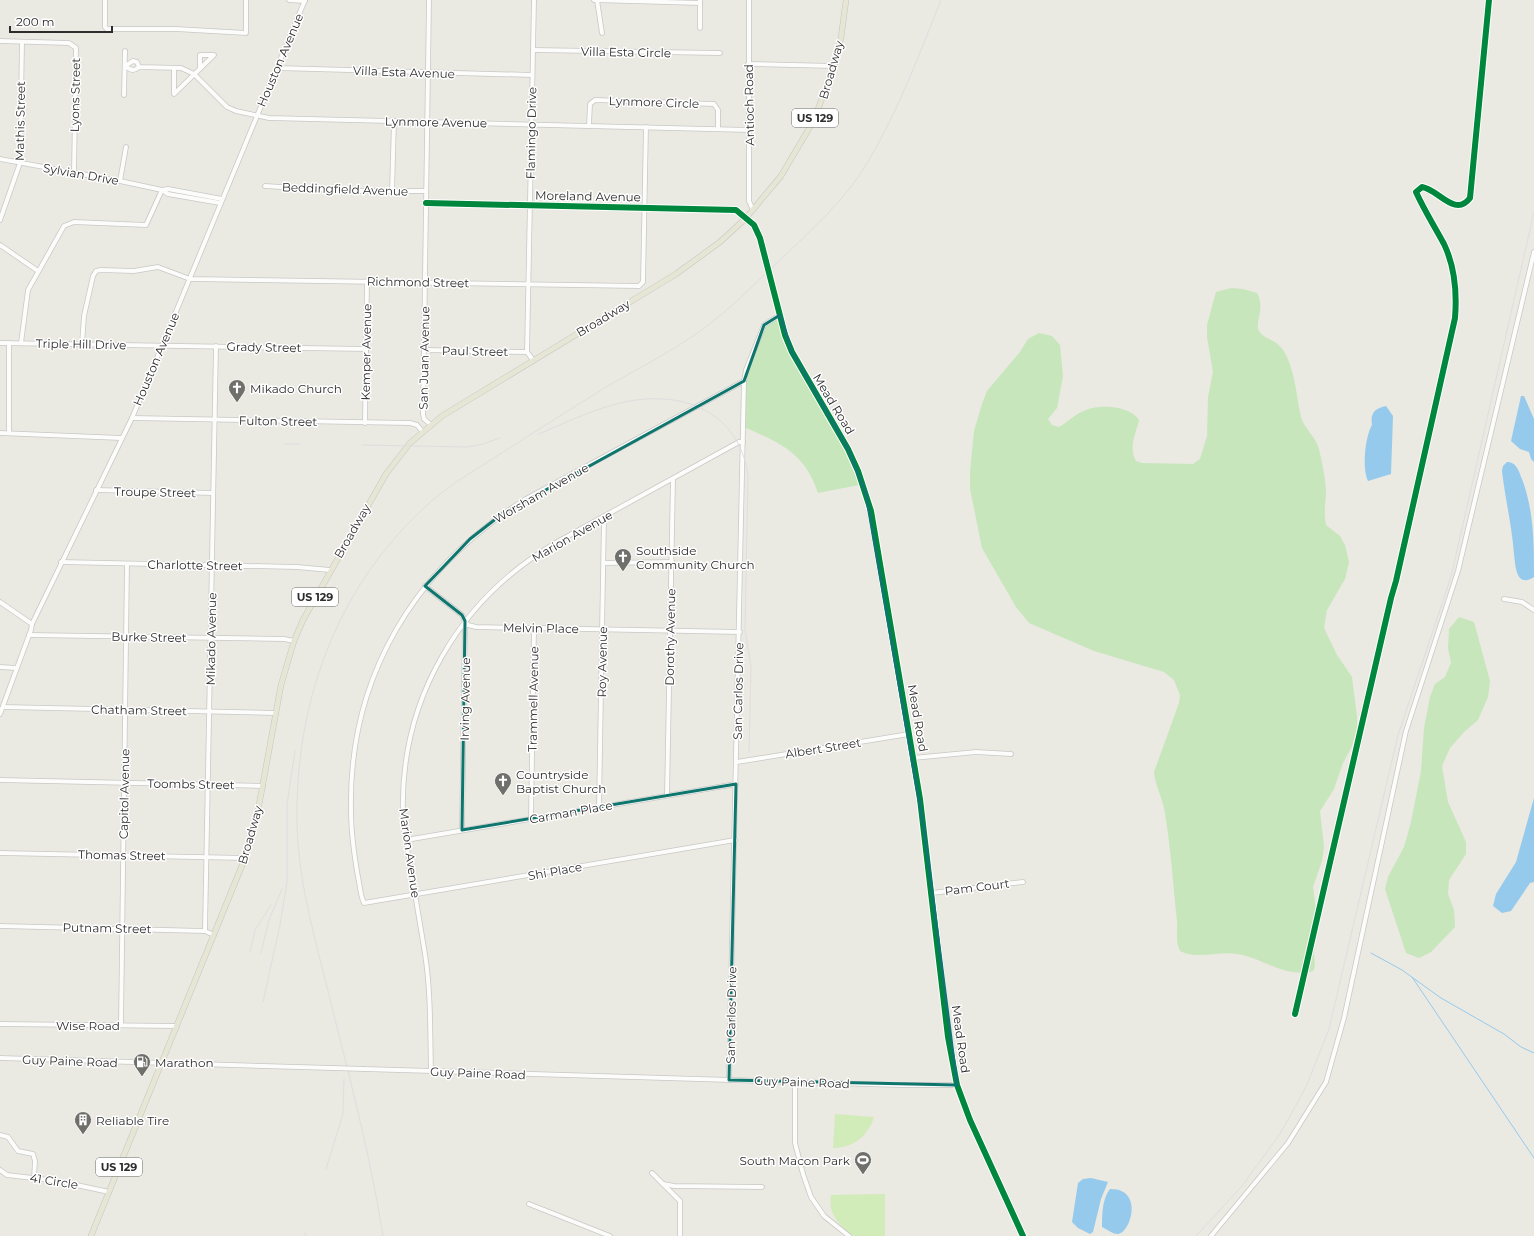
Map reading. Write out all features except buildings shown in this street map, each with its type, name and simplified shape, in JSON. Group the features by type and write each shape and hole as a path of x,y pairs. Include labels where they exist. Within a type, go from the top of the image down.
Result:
{"main road":[{"name":"Broadway","path":"91,1236 245,858 263,786 281,685 294,641 330,570 386,474 399,455 430,424 694,262 720,242 745,219 775,184 801,144 823,99 834,66 846,0"}],"street":[{"path":"104,0 105,28 246,33 246,0"},
{"path":"289,0 305,0"},
{"name":"Houston Avenue","path":"0,714 32,624 132,418 305,0"},
{"name":"San Juan Avenue","path":"430,0 423,417 430,424"},
{"name":"Flamingo Drive","path":"527,352 534,0"},
{"path":"594,0 700,2 700,28"},
{"path":"597,0 602,33"},
{"name":"Antioch Road","path":"749,0 749,201 753,210"},
{"path":"1295,1014 1455,318 1456,299 1452,267 1444,246 1416,192 1422,187 1427,188 1456,206 1462,205 1470,198 1489,0"},
{"name":"Lyons Street","path":"0,41 69,43 76,48 74,172"},
{"name":"Mathis Street","path":"0,220 20,163 22,42"},
{"name":"Villa Esta Circle","path":"532,50 720,53"},
{"path":"124,96 125,51"},
{"name":"Lynmore Avenue","path":"139,67 137,62 133,61 125,66 131,70 135,70 139,67 181,68 194,74 228,107 236,111 269,118 749,130"},
{"path":"748,64 834,66"},
{"path":"174,68 174,94 200,69"},
{"name":"Villa Esta Avenue","path":"277,68 532,75"},
{"name":"Lynmore Circle","path":"589,125 590,104 595,100 714,104 718,110 718,129"},
{"path":"392,191 394,121"},
{"path":"639,296 635,287 643,282 646,127"},
{"path":"120,181 126,147"},
{"name":"Sylvian Drive","path":"0,159 120,181 162,190 168,194 221,201"},
{"name":"Beddingfield Avenue","path":"264,186 328,190 426,191"},
{"path":"21,343 28,292 38,271 65,224 74,222 146,225 162,190"},
{"name":"Moreland Avenue","path":"426,203 736,210 741,213 745,219"},
{"name":"Mead Road","path":"745,219 754,225 763,248 774,294 792,352 848,449 866,494 873,522 924,829 948,1037 956,1085 970,1120 1023,1236"},
{"path":"0,245 38,271"},
{"path":"1211,1236 1288,1143 1326,1082 1344,1018 1406,731 1458,571 1534,252"},
{"name":"Richmond Street","path":"82,344 84,316 93,276 96,271 134,271 156,267 190,279 425,282 635,287"},
{"name":"Kemper Avenue","path":"365,423 367,281"},
{"name":"San Carlos Drive","path":"729,1080 740,632 744,382 746,370 764,325 780,315"},
{"name":"Triple Hill Drive","path":"0,342 162,346"},
{"path":"9,343 9,433"},
{"name":"Grady Street","path":"162,346 366,349"},
{"name":"Mikado Avenue","path":"206,931 216,346"},
{"name":"Paul Street","path":"424,350 527,352"},
{"path":"527,352 533,360"},
{"name":"Worsham Avenue","path":"375,901 364,903 353,844 350,787 355,744 369,688 385,650 401,621 425,586 470,539 502,514 580,470 744,382"},
{"name":"Fulton Street","path":"132,418 414,424 422,431"},
{"path":"0,433 121,438"},
{"name":"Marion Avenue","path":"432,1071 427,972 403,817 404,778 414,724 424,692 440,658 453,636 490,592 522,565 548,547 739,442 743,442"},
{"name":"Dorothy Avenue","path":"667,795 673,479"},
{"name":"Troupe Street","path":"96,490 214,493"},
{"name":"Roy Avenue","path":"599,807 604,517"},
{"name":"Charlotte Street","path":"61,562 313,568 330,570"},
{"path":"604,563 672,562"},
{"name":"Capitol Avenue","path":"121,1025 127,564"},
{"path":"425,586 462,615 465,622"},
{"path":"1504,599 1522,602 1534,610"},
{"path":"0,602 32,624"},
{"name":"Melvin Place","path":"465,622 472,626 740,632"},
{"name":"Irving Avenue","path":"462,830 465,622"},
{"name":"Trammell Avenue","path":"530,818 534,628"},
{"name":"Burke Street","path":"29,635 294,641"},
{"path":"0,667 16,668"},
{"name":"Chatham Street","path":"3,707 276,713"},
{"name":"Albert Street","path":"737,762 909,734"},
{"path":"913,758 976,752 1011,754"},
{"name":"Toombs Street","path":"0,780 263,786"},
{"name":"Carman Place","path":"406,840 736,784"},
{"name":"Shi Place","path":"375,901 735,840"},
{"name":"Thomas Street","path":"0,853 208,856 245,858"},
{"name":"Pam Court","path":"932,893 1023,882"},
{"name":"Putnam Street","path":"0,926 206,931 214,935"},
{"name":"Wise Road","path":"0,1024 177,1026"},
{"name":"Guy Paine Road","path":"0,1058 795,1082 956,1085"},
{"path":"795,1082 794,1136 803,1174 811,1197 824,1216 849,1236"},
{"path":"0,1135 8,1137 18,1151 33,1154 35,1161 34,1178"},
{"name":"41 Circle","path":"0,1170 7,1175 58,1181 109,1192"},
{"path":"652,1173 680,1201 680,1236"},
{"path":"663,1184 674,1186 762,1187"},
{"path":"529,1204 610,1236"}],"highlighted area":[{"path":"780,315 792,352 848,449 866,494 924,829 957,1085 729,1080 736,784 462,830 465,621 462,615 425,586 470,539 502,514 744,381 764,325"}],"green space":[{"path":"1231,288 1243,289 1257,293 1260,304 1258,324 1259,331 1265,337 1279,345 1286,355 1294,378 1301,417 1319,449 1324,472 1326,525 1340,536 1345,545 1349,562 1345,579 1327,610 1324,628 1337,655 1352,677 1357,717 1357,730 1334,789 1320,811 1324,847 1322,861 1313,887 1317,919 1314,952 1315,966 1313,971 1292,972 1283,970 1256,959 1237,954 1194,955 1180,951 1177,940 1177,921 1167,826 1164,808 1154,772 1179,703 1180,695 1174,680 1164,672 1094,651 1029,623 1016,607 982,548 970,489 974,431 987,391 1020,352 1028,339 1039,333 1052,336 1060,345 1063,376 1057,408 1048,419 1052,425 1059,427 1082,411 1092,408 1107,407 1122,409 1135,415 1139,420 1133,446 1136,461 1142,463 1193,464 1200,459 1207,436 1208,397 1213,372 1207,337 1207,325 1216,292"},
{"path":"778,315 783,342 839,435 854,466 859,485 818,493 813,479 806,468 790,451 769,438 744,427 745,381 747,369 762,327 770,319"},
{"path":"1459,617 1474,622 1490,681 1488,697 1478,720 1464,732 1450,748 1442,766 1448,802 1466,842 1466,854 1449,880 1448,894 1454,910 1455,927 1431,952 1419,958 1406,953 1385,889 1388,877 1404,847 1411,822 1421,771 1424,728 1430,697 1435,684 1445,677 1451,663 1448,648 1449,629"},
{"path":"835,1114 874,1117 868,1130 859,1140 847,1146 833,1148"},
{"path":"885,1194 885,1236 853,1236 839,1223 831,1208 831,1195"}],"water":[{"path":"1521,396 1524,396 1534,419 1534,462 1531,459 1529,452 1520,449 1511,441"},
{"path":"1386,406 1393,416 1391,474 1368,481 1365,468 1365,453 1372,425 1372,417 1376,410"},
{"path":"1507,462 1513,464 1519,471 1529,503 1533,539 1534,577 1527,580 1520,578 1517,573 1502,471 1503,466"},
{"path":"1534,798 1534,882 1530,883 1511,911 1502,913 1493,906 1496,894 1516,862"},
{"path":"1091,1178 1108,1182 1101,1199 1093,1232 1090,1234 1078,1228 1072,1222 1078,1183 1083,1179"},
{"path":"1110,1189 1121,1191 1127,1195 1131,1203 1132,1211 1130,1219 1123,1232 1118,1234 1102,1227 1102,1212 1105,1197"}],"waterway":[{"path":"1371,953 1402,970 1441,998 1504,1034 1521,1047 1534,1053"},
{"path":"1412,977 1534,1158"}],"railway":[{"path":"383,1236 372,1174 351,1082 307,905 298,840 297,818 299,773 305,728 315,685 330,643 349,603 373,566 401,531 434,499 464,477 606,387 651,362 709,325 743,295 827,214 860,175 880,141 908,82 941,0"},
{"path":"1196,1236 1242,1186 1280,1134 1306,1087 1329,1029 1398,735 1451,577 1534,212"},
{"path":"539,434 584,415 619,403 651,399 671,400 690,404 707,411 722,422 734,436 743,454 748,475 745,629 751,667 749,752"},
{"path":"362,445 468,447 500,438"},
{"path":"284,444 300,444"},
{"path":"263,1002 280,925 287,882 287,804 295,751"},
{"path":"261,953 269,920 282,889"},
{"path":"250,952 255,930 271,905"},
{"path":"326,1169 343,1114 344,1079"}],"cycle path":[{"path":"1295,1014 1396,581 1455,318 1456,299 1451,262 1444,244 1416,192 1422,187 1434,192 1446,201 1458,205 1464,203 1470,198 1489,0"},
{"path":"426,203 736,210 754,225 760,238 785,335 792,352 848,449 858,471 871,511 920,799 948,1037 957,1085 970,1120 1023,1236"}],"place":[{"name":"Mikado Church","path":"237,403"},
{"name":"Southside Community Church","path":"623,572"},
{"name":"Countryside Baptist Church","path":"503,796"},
{"name":"Marathon","path":"142,1077"},
{"name":"Reliable Tire","path":"83,1135"},
{"name":"South Macon Park","path":"863,1175"}]}
